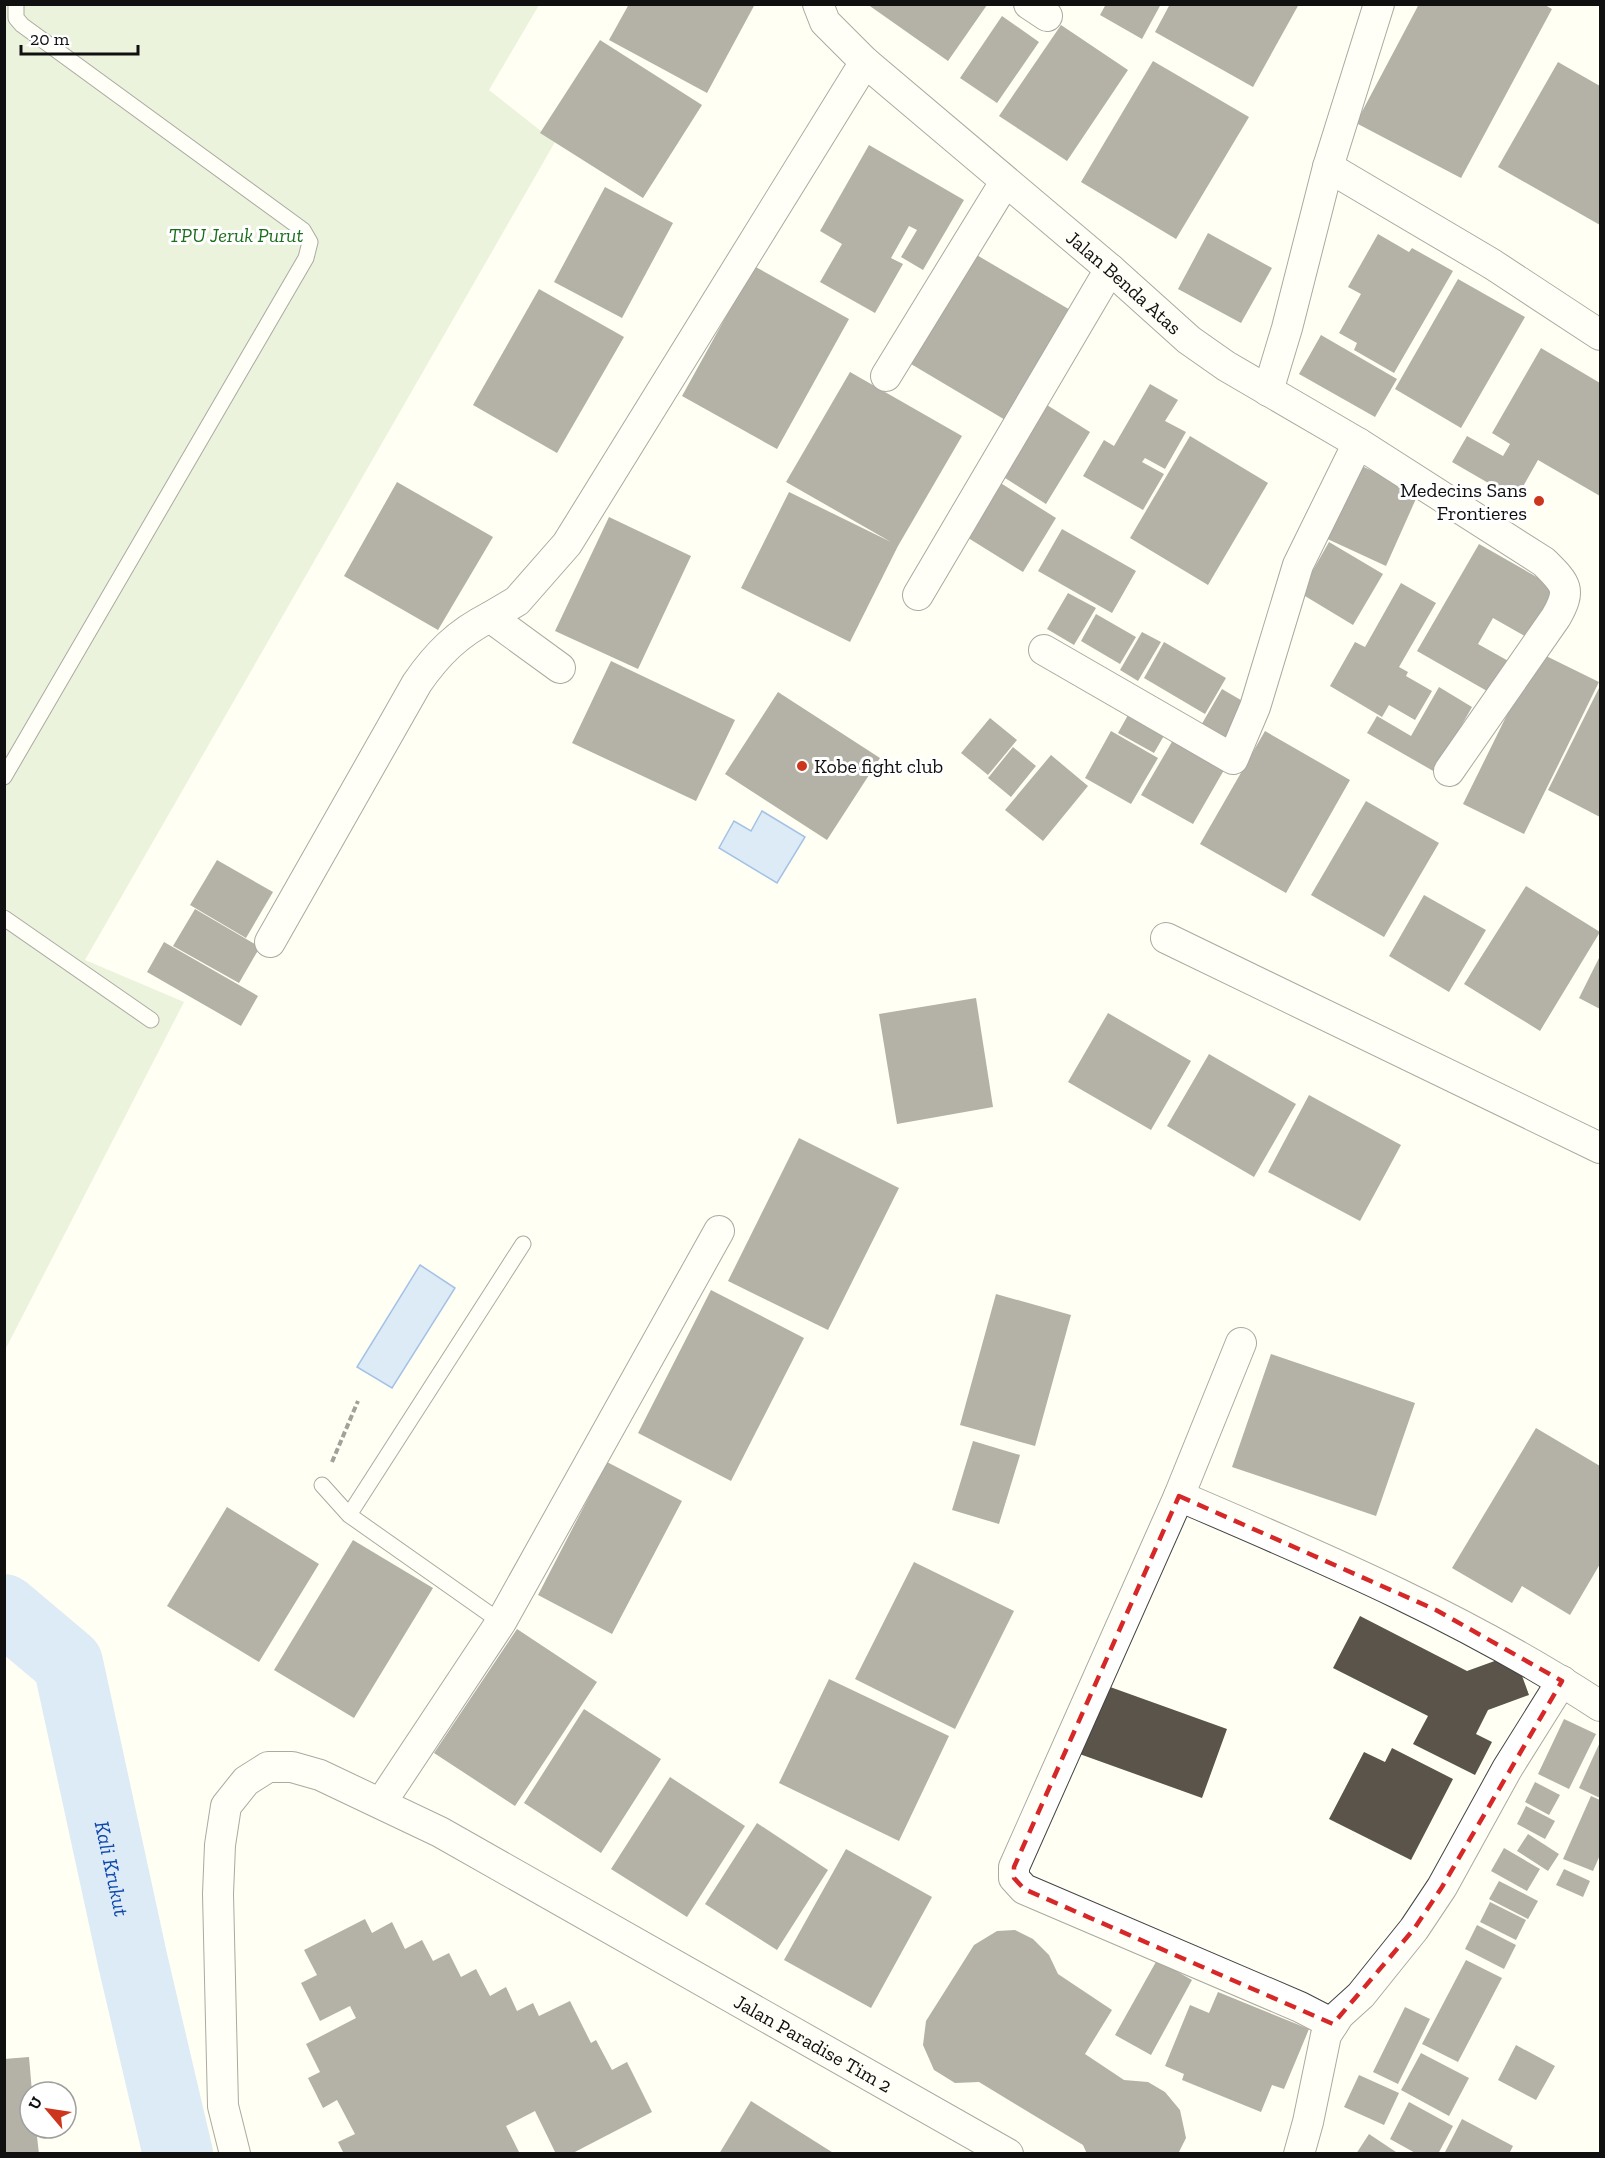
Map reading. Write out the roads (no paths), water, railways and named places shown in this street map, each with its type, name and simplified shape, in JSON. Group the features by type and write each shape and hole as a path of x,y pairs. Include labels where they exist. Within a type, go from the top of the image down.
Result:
{"street":[{"name":"Jalan Benda Atas","path":"818,4 825,22 865,62 1110,269 1189,340 1268,391 1358,443 1544,562 1562,580 1566,591 1565,601 1556,617 1449,771"},
{"path":"1268,391 1287,328 1329,166 1379,4"},
{"path":"270,942 417,683 434,659 469,628 517,601 567,544 865,62"},
{"path":"1329,166 1492,264 1600,335"},
{"path":"886,376 1005,182"},
{"path":"918,595 1110,269"},
{"path":"1044,650 1233,759 1255,707 1298,565 1358,443"},
{"path":"490,617 560,668"},
{"path":"1166,938 1600,1148"},
{"path":"381,1803 501,1622 719,1231"},
{"path":"1241,1343 1179,1496 1014,1867 1014,1878 1024,1889 1300,2007 1333,2024"},
{"path":"1179,1496 1436,1610 1499,1642 1600,1706"},
{"path":"1299,2154 1308,2122 1323,2044 1333,2024 1361,1995 1414,1929 1442,1887 1508,1769 1562,1681"},
{"name":"Jalan Paradise Tim 2","path":"235,2154 224,2106 218,1894 220,1845 226,1806 246,1781 268,1767 292,1767 321,1775 440,1832 1008,2154"}],"lane":[{"path":"4,777 306,258 310,243 303,230 22,25 16,18 16,4"},
{"path":"4,918 151,1020"},
{"path":"349,1515 523,1244"},
{"path":"322,1485 349,1515 501,1622"}],"water":[{"path":"762,811 805,837 777,883 719,848 734,821 751,831"},
{"path":"420,1265 455,1288 392,1388 357,1367"}],"waterway":[{"name":"Kali Krukut","path":"4,1609 68,1663 133,1962 178,2154"}],"place":[{"name":"Medecins Sans Frontieres","path":"1539,501"},
{"name":"Kobe fight club","path":"802,766"}],"park label":[{"name":"TPU Jeruk Purut","path":"236,235"}]}
